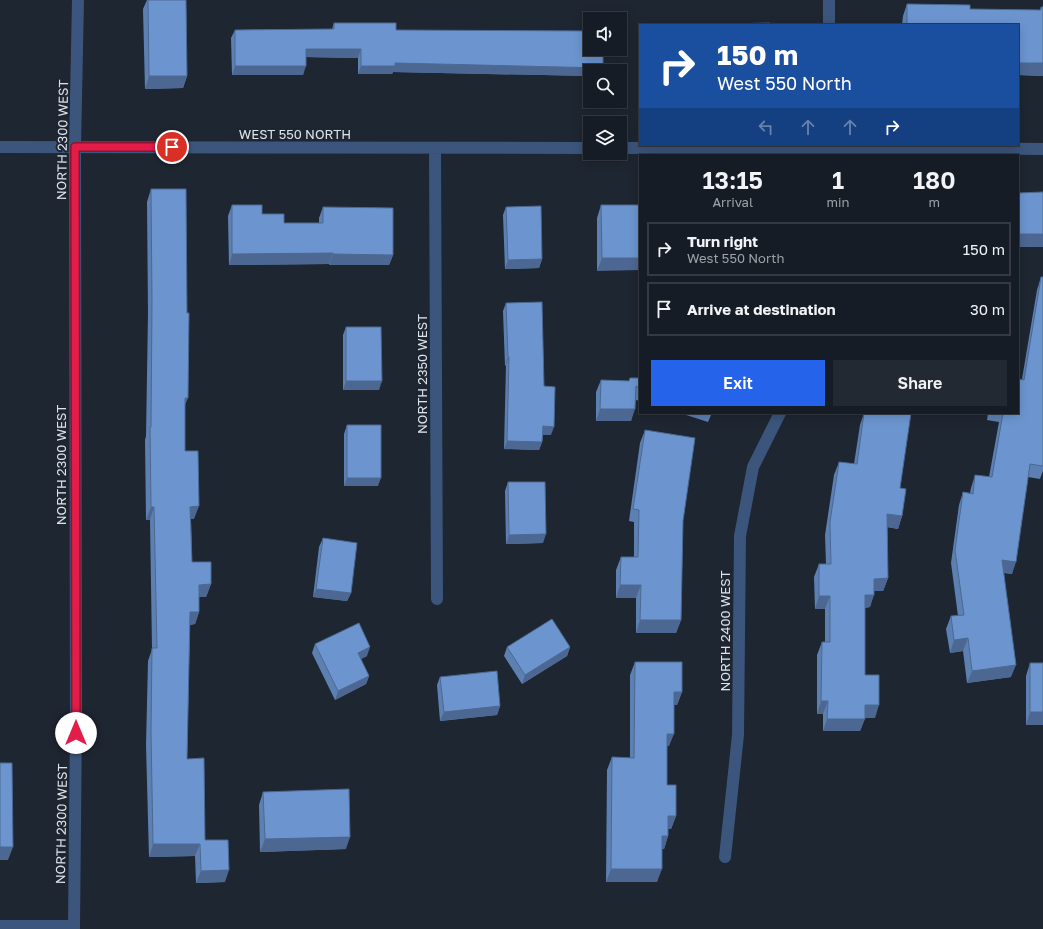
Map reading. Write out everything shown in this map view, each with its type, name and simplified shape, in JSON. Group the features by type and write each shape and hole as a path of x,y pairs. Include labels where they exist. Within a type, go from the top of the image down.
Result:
{"street":[{"name":"NORTH 2300 WEST","path":"74,927 76,718 75,147 78,0"},
{"path":"829,0 829,24"},
{"name":"WEST 550 NORTH","path":"0,147 583,148"},
{"name":"NORTH 2350 WEST","path":"435,148 437,599"},
{"path":"627,148 1043,149"},
{"name":"NORTH 2400 WEST","path":"725,857 738,735 740,536 754,467 780,414"},
{"path":"0,926 74,927"}],"building":[{"path":"148,0 186,0 187,76 149,76"},
{"path":"907,4 970,5 970,9 1041,10 1041,7 1043,7 1043,63 1019,63 1019,24 907,24"},
{"path":"334,23 396,23 396,30 583,31 583,56 603,56 603,64 583,64 583,68 395,63 395,66 361,66 361,49 306,49 306,66 235,66 235,30 334,29"},
{"path":"770,23 770,24 730,24"},
{"path":"151,189 186,189 187,313 189,313 188,398 185,398 185,451 198,451 199,506 190,507 192,562 211,562 211,584 199,585 199,612 190,612 187,759 204,758 205,840 228,840 229,870 201,871 200,844 153,844 151,732 152,648 157,648 154,507 151,507"},
{"path":"1043,192 1043,234 1019,234 1019,193"},
{"path":"232,205 262,205 262,214 284,214 284,223 323,223 323,207 393,208 393,255 333,253 232,254"},
{"path":"601,205 639,205 639,258 602,258"},
{"path":"541,206 542,259 508,260 506,207"},
{"path":"1041,277 1043,277 1043,466 1030,464 1016,562 1002,560 1016,665 972,671 968,638 954,640 951,616 964,615 955,550 963,492 973,494 975,475 992,477 1003,414 1019,414 1019,379 1024,380"},
{"path":"542,302 544,386 555,387 554,427 543,426 542,442 507,441 509,357 506,303"},
{"path":"346,327 381,327 382,381 346,381"},
{"path":"630,378 639,378 639,388 636,386 635,409 600,409 601,380 629,381"},
{"path":"864,414 911,414 900,488 906,489 902,516 887,514 888,578 874,579 874,595 865,595 865,675 879,675 879,705 865,705 865,719 827,719 828,701 821,701 822,642 830,642 830,596 819,596 819,564 831,564 830,522 839,462 857,464"},
{"path":"347,425 381,425 381,478 347,478"},
{"path":"645,430 695,438 683,521 681,620 640,620 641,585 620,585 621,557 638,557 639,510 633,509"},
{"path":"508,482 545,482 546,534 509,535"},
{"path":"323,538 357,543 351,593 316,589"},
{"path":"552,619 570,647 525,675 507,647"},
{"path":"359,623 370,647 358,653 369,676 338,691 315,644"},
{"path":"635,662 682,662 682,692 674,692 674,734 667,734 667,785 676,785 676,816 668,816 668,836 662,836 662,869 611,869 612,757 634,758"},
{"path":"1030,663 1043,663 1043,712 1030,712"},
{"path":"497,671 500,706 444,712 440,677"},
{"path":"0,763 12,763 13,847 0,847"},
{"path":"349,789 350,837 265,839 263,792"}],"route":[{"path":"76,733 75,147 172,147"}]}
